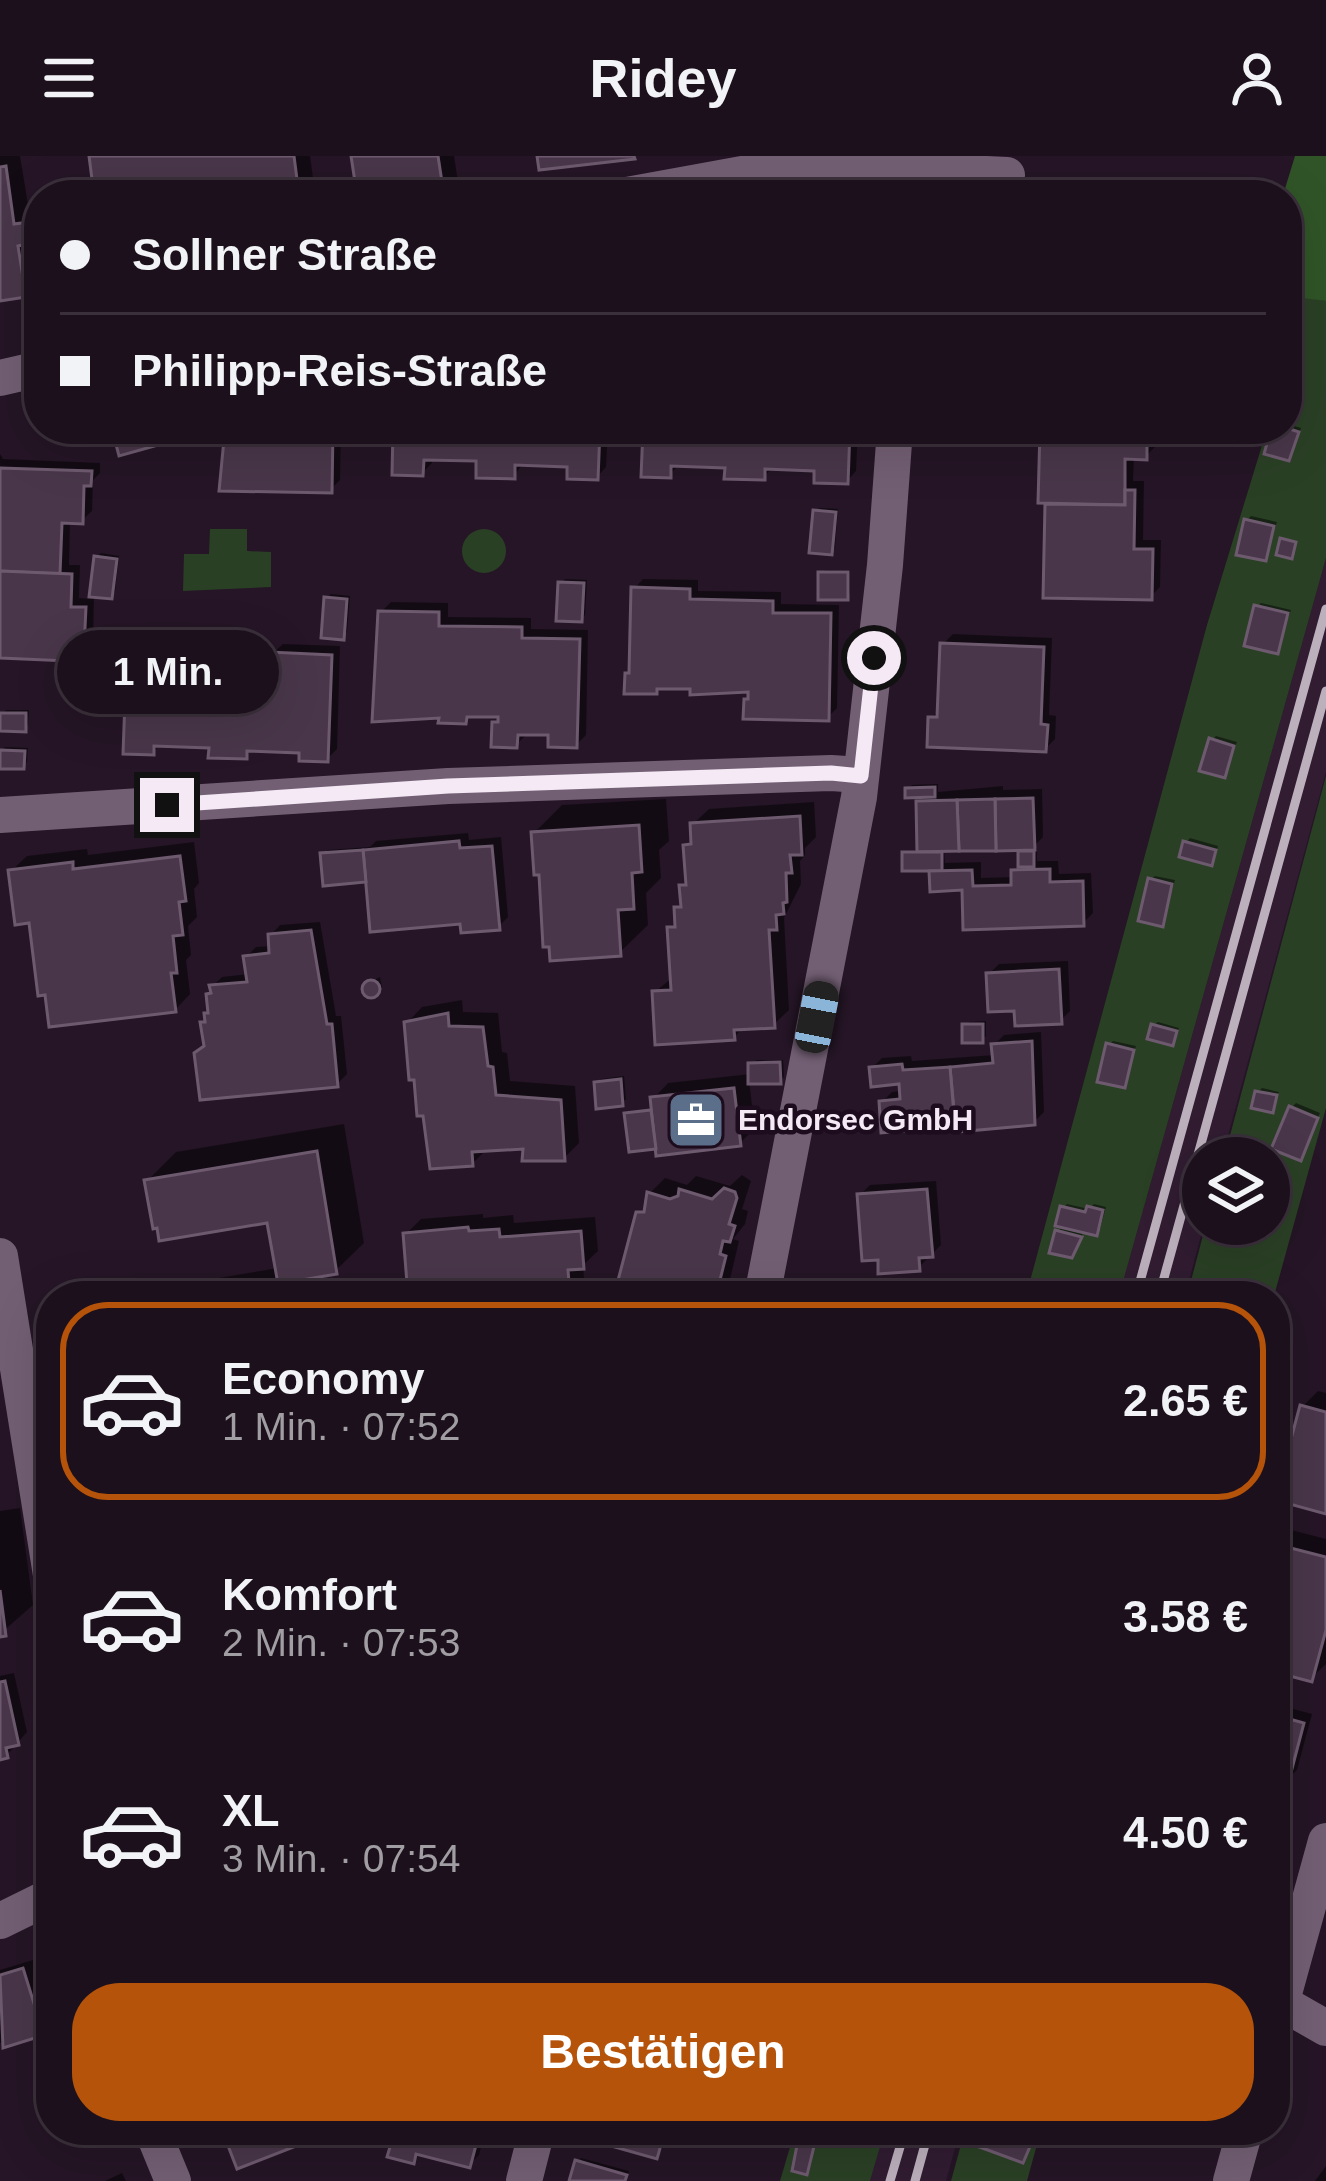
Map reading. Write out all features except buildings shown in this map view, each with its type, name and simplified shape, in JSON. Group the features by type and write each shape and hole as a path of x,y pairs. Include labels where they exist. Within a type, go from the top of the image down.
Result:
{"street":[{"path":"709,180 842,162 1007,175"},
{"path":"765,1281 861,776 894,444"},
{"path":"0,814 448,786 831,773 861,776"},
{"path":"0,1256 36,1481"},
{"path":"1290,1972 1326,1841"},
{"path":"0,1922 36,1904"},
{"path":"1290,2018 1326,2028"},
{"path":"158,2145 173,2181"},
{"path":"524,2181 533,2145"},
{"path":"1231,2181 1241,2145"}],"shaded area":[{"path":"1326,558 1326,772 1228,1137 1182,1137 1182,1245 1198,1245 1189,1281 1123,1281"},
{"path":"881,2145 956,2145 946,2181 870,2181"}],"green space":[{"path":"1295,156 1326,156 1326,301 1302,298 1302,180 1288,180"},
{"path":"1303,297 1326,301 1326,558 1123,1281 1030,1281 1207,625 1262,444 1302,444"},
{"path":"210,529 247,529 247,551 271,552 271,587 183,591 184,554 209,554"},
{"path":"484,529 499,536 506,551 499,566 484,573 469,566 462,551 469,536"},
{"path":"1326,776 1326,1108 1290,1238 1290,1137 1230,1137"},
{"path":"1200,1245 1288,1245 1278,1281 1191,1281"},
{"path":"791,2145 881,2145 870,2181 780,2181"},
{"path":"961,2145 1037,2145 1027,2181 951,2181"}],"railway":[{"path":"1140,1281 1326,609"},
{"path":"1163,1281 1326,691"},
{"path":"890,2181 901,2145"},
{"path":"915,2181 925,2145"}],"place":[{"name":"Endorsec GmbH","path":"696,1120"}],"route":[{"path":"167,805 448,786 831,773 861,776 874,658"}]}
